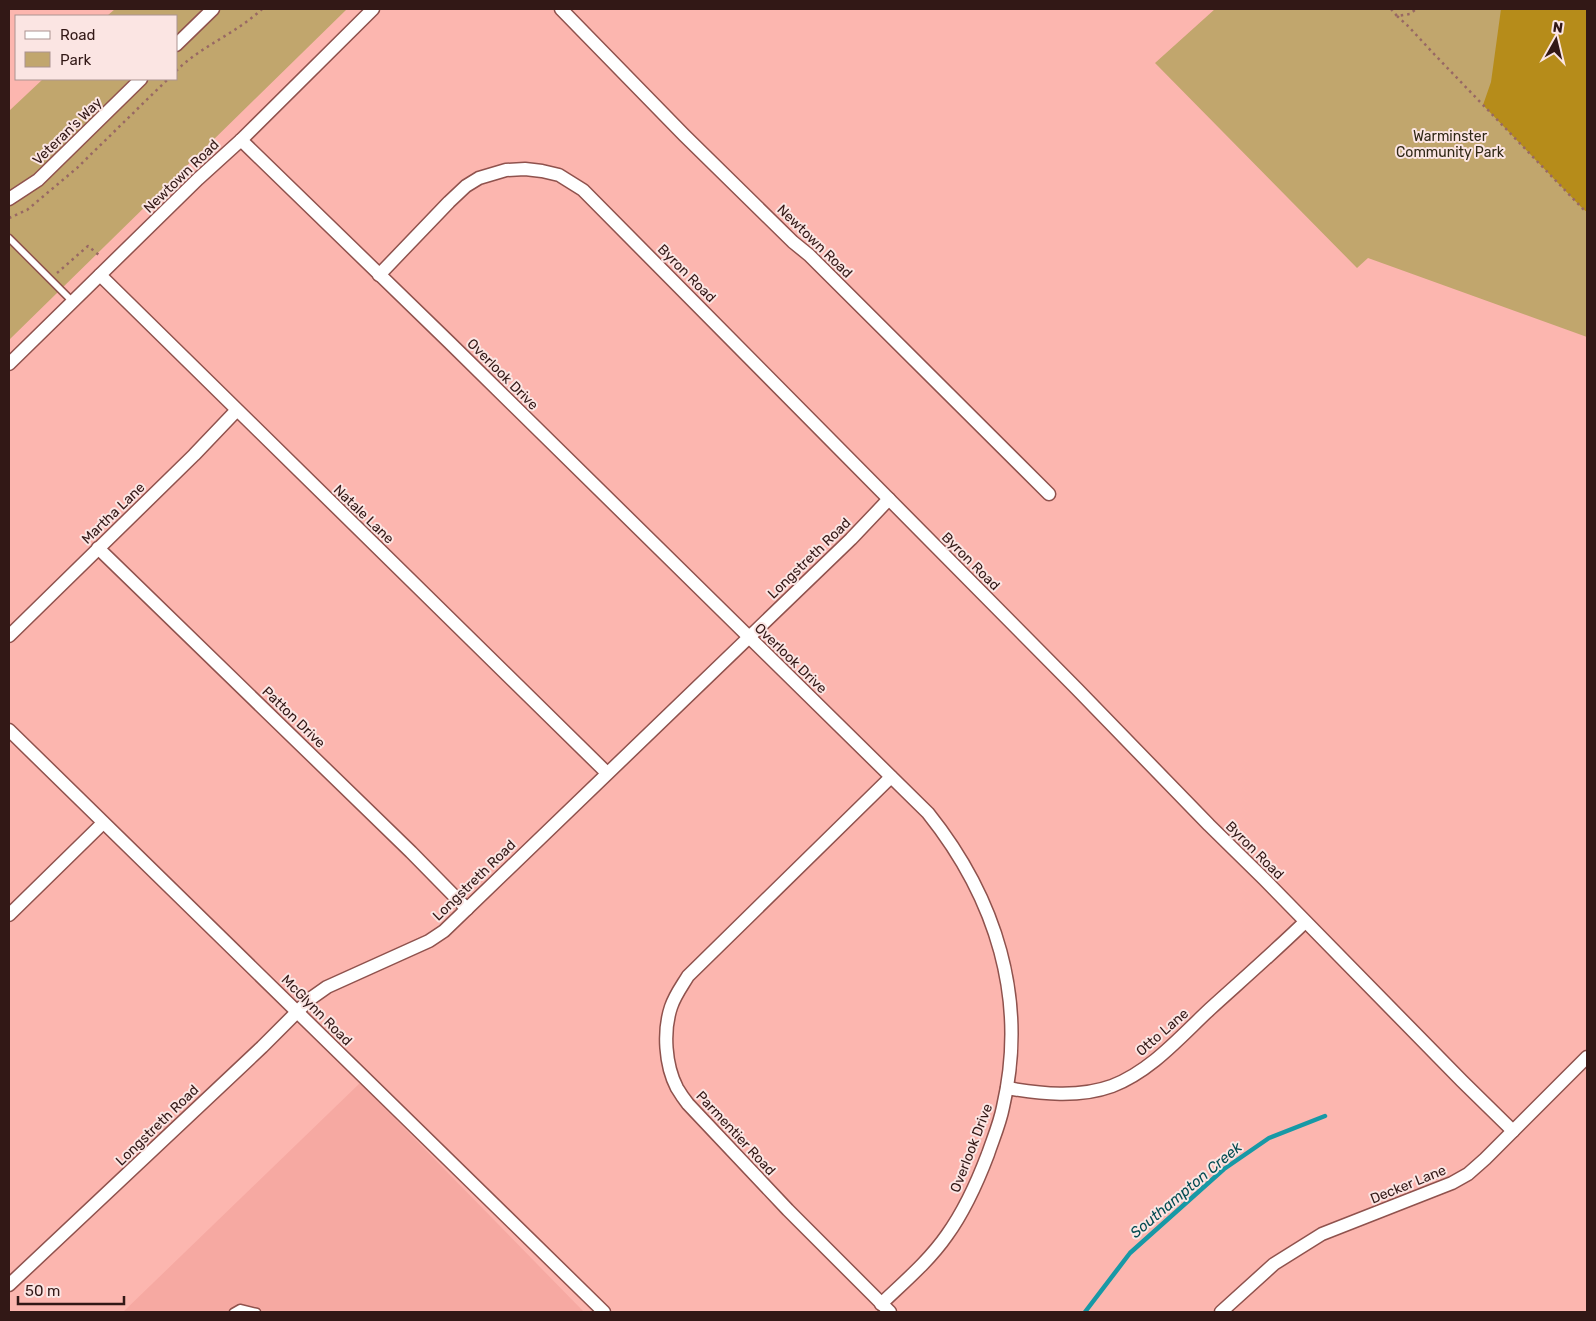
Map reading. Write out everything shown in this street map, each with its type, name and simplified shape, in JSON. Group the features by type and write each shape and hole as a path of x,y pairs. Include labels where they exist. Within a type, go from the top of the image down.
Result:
{"street":[{"path":"178,43 213,9"},
{"name":"Newtown Road","path":"9,364 241,140 373,9"},
{"name":"Newtown Road","path":"561,9 684,135 793,242 809,255 1049,494"},
{"name":"Veteran's Way","path":"9,199 38,180 140,80"},
{"name":"Overlook Drive","path":"241,140 891,776 928,814 948,839 972,878 988,912 1003,961 1009,992 1010,1054 1007,1088 998,1128 979,1177 960,1215 946,1236 886,1308"},
{"name":"Byron Road","path":"378,275 449,202 466,186 479,178 506,170 525,169 559,175 583,190 1513,1131"},
{"name":"Natale Lane","path":"100,276 607,773"},
{"name":"Martha Lane","path":"9,636 194,455 236,411"},
{"name":"Longstreth Road","path":"9,1285 262,1047 310,999 327,987 428,941 444,931 851,539 889,500"},
{"name":"Patton Drive","path":"98,548 467,908"},
{"name":"McGlynn Road","path":"9,730 604,1312"},
{"name":"Parmentier Road","path":"886,1308 788,1210 688,1104 677,1089 670,1071 667,1024 671,1007 678,991 688,976 891,776"},
{"path":"9,915 103,823"},
{"name":"Otto Lane","path":"1007,1088 1031,1092 1084,1092 1113,1085 1137,1074 1157,1059 1305,922"},
{"name":"Decker Lane","path":"1220,1312 1274,1264 1322,1234 1452,1183 1468,1174 1587,1057"}],"lane":[{"path":"9,238 73,302"},
{"path":"233,1312 240,1308 257,1312"}],"path":[{"path":"178,69 187,60 215,43 262,9"},
{"path":"1391,9 1587,212"},
{"path":"1397,16 1410,14 1416,9"},
{"path":"9,218 27,210 77,168 167,80"},
{"path":"50,279 88,246 111,264"}],"shaded area":[{"path":"1501,9 1587,9 1587,212 1483,105 1491,82"},
{"path":"360,1083 584,1312 123,1312"}],"green space":[{"path":"115,9 347,9 9,340 9,111 42,80 178,80 178,15 108,15"},
{"name":"Warminster Community Park","path":"1215,9 1587,9 1587,337 1368,258 1357,268 1155,63"}],"waterway":[{"name":"Southampton Creek","path":"1085,1312 1130,1253 1224,1169 1269,1138 1325,1116"}]}
